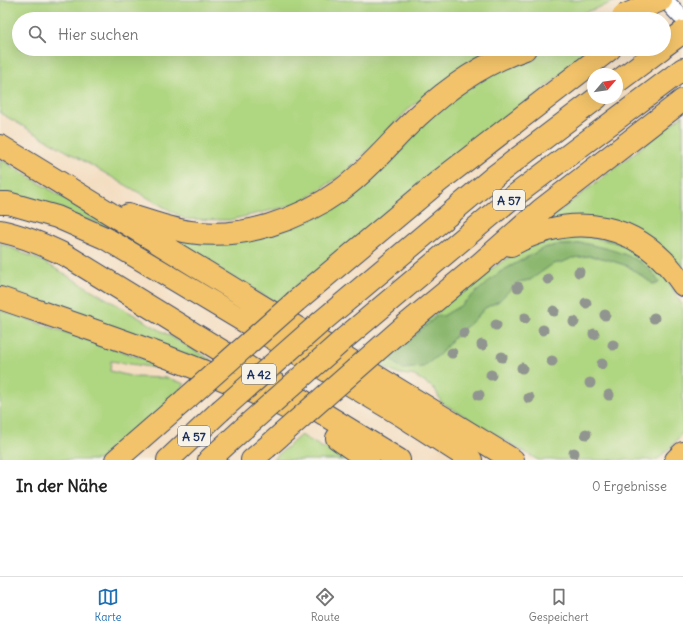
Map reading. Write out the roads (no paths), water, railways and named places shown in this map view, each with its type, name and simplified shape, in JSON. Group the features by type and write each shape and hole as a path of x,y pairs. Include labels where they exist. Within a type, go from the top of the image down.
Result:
{"highway":[{"path":"633,12 661,0"},
{"path":"662,12 679,0"},
{"path":"671,41 683,32"},
{"path":"91,202 153,223 190,232 242,232 280,222 315,206 342,189 418,115 461,82 492,64 510,56"},
{"path":"116,460 296,301 438,182 601,56"},
{"path":"623,77 651,56"},
{"name":"A 57","path":"209,460 345,338 514,196 682,70"},
{"path":"259,454 407,324 481,263 541,210 683,100"},
{"name":"A 57","path":"168,460 220,411 322,322 496,175 589,104"},
{"path":"0,146 514,460"},
{"name":"A 42","path":"0,203 8,203 57,217 105,238 401,415 471,460"},
{"path":"481,263 528,236 556,227 579,225 604,228 626,235 643,244 663,259 683,285"},
{"name":"A 42","path":"0,231 18,235 47,246 119,288 399,460"},
{"path":"0,298 125,341 226,379 315,422 368,460"},
{"name":"A 42","path":"315,422 399,460"},
{"path":"676,460 683,453"}],"street":[{"path":"665,0 683,19"}]}
